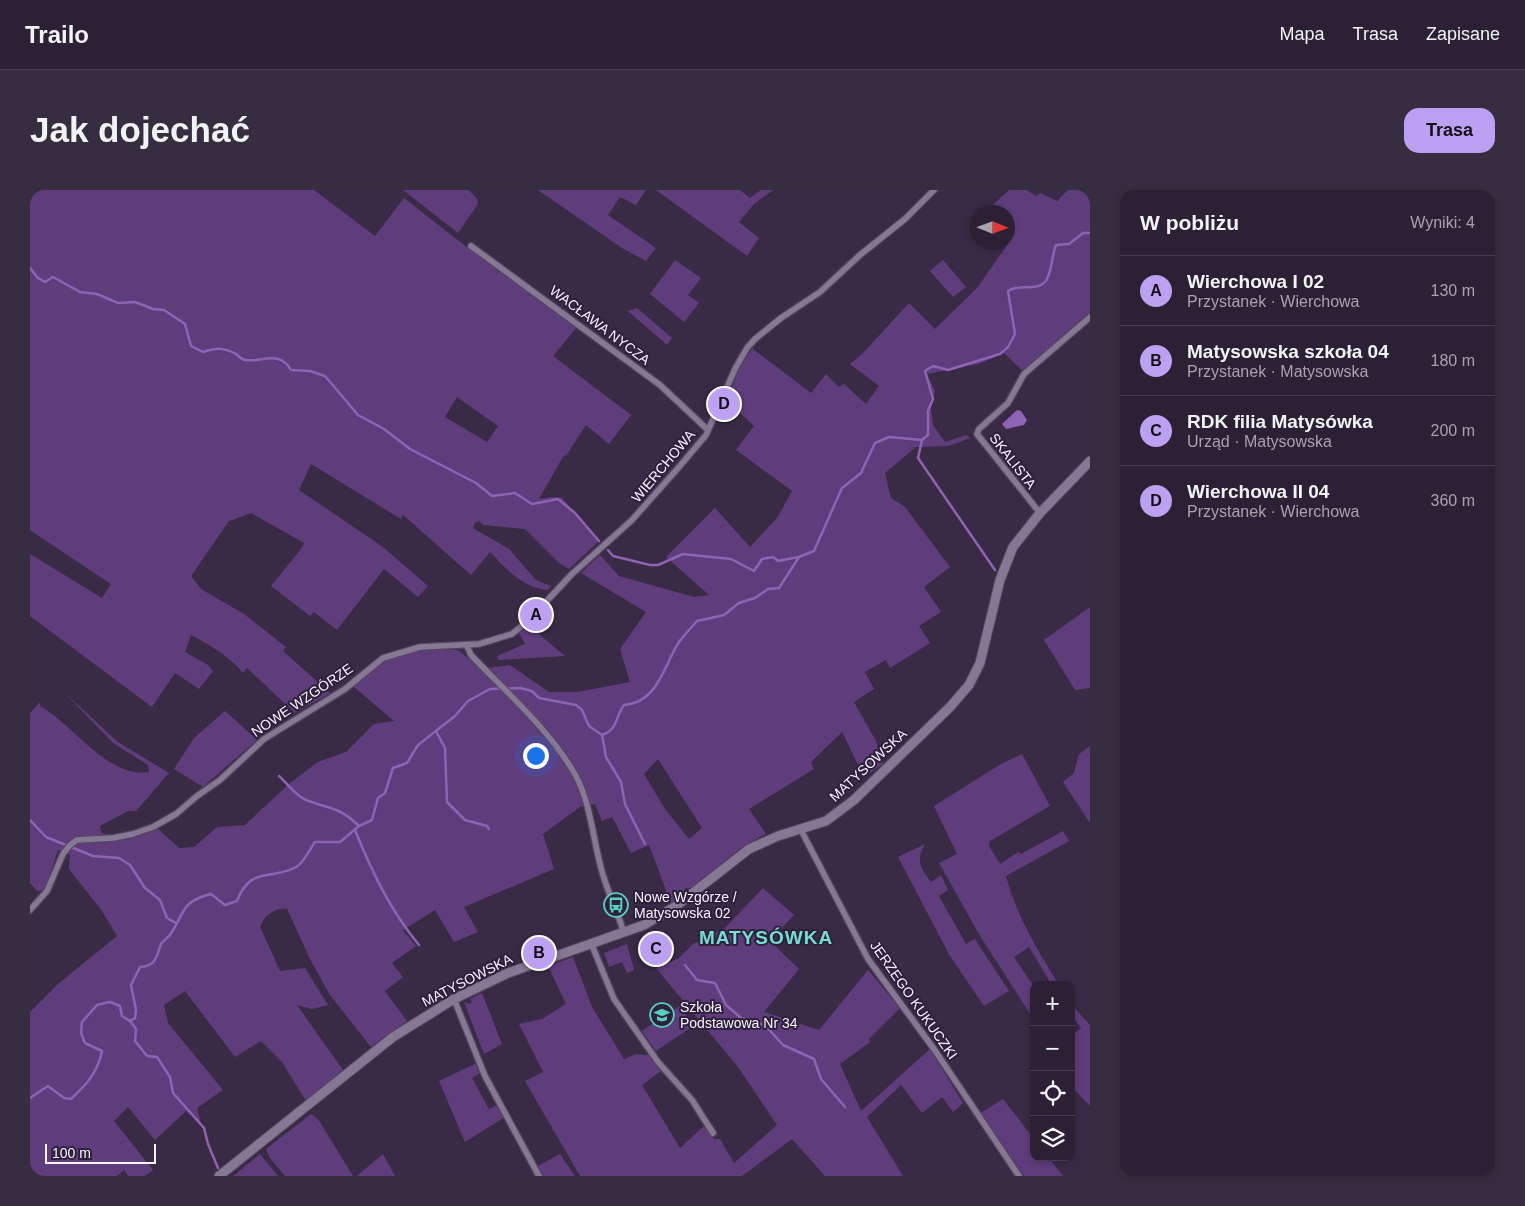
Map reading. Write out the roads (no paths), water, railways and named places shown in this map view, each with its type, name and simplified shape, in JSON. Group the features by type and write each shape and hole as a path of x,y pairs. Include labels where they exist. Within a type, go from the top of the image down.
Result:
{"street":[{"name":"WIERCHOWA","path":"467,646 512,634 529,620 572,574 635,517 708,430 735,369 751,344 781,318 820,292 860,255 905,219 934,190"},
{"name":"WACŁAWA NYCZA","path":"471,246 660,385 708,430"},
{"name":"SKALISTA","path":"1040,513 977,434 979,429 1008,403 1024,374 1090,317"},
{"name":"MATYSOWSKA","path":"219,1176 393,1037 454,999 508,973 624,933 661,916 749,849 778,836 826,821 854,800 969,685 980,663 1000,580 1018,539 1090,461"},
{"name":"NOWE WZGÓRZE","path":"30,910 47,891 63,854 70,844 77,840 113,838 133,834 154,827 176,814 220,780 264,738 345,689 383,658 420,648 467,646"},
{"path":"467,646 471,655 546,733 576,777 590,817 603,876 618,911 624,933"},
{"name":"JERZEGO KUKUCZKI","path":"801,830 868,959 934,1049 1019,1176"},
{"path":"591,943 614,999 658,1062 692,1100 713,1133"},
{"path":"454,999 485,1076 539,1176"}],"waterway":[{"name":"MATYSÓWKA","path":"30,1098 48,1086 64,1098 71,1099 86,1083 98,1065 102,1051 85,1043 81,1033 82,1022 97,1005 110,1002 120,1006 122,1016 130,1021 135,1018 136,1010 131,985 140,967 149,965 155,960 161,944 169,936 188,905 201,897 211,894 225,905 237,901 249,882 255,878 287,871 304,860 315,842 340,842 359,826 372,820 378,798 385,793 393,768 407,763 418,745 455,716 468,701 490,689 520,688 532,691 539,698 576,705 582,710 589,726 602,735 611,730 624,705 636,703 645,698 652,690 659,681 679,642 697,621 724,615 739,603 755,598 768,589 779,588 799,557 814,551 842,488 861,473 875,443 889,437 922,440 928,435 928,411 933,399 925,371 933,366 948,370 1000,354 1008,347 1015,334 1008,291 1040,286 1049,275 1056,245 1069,244 1083,233 1090,233"},
{"path":"30,268 38,278 45,282 53,277 80,292 97,294 118,303 135,302 153,309 164,310 185,324 191,346 203,352 220,349 227,350 245,360 275,358 281,360 291,370 310,371 325,376 358,415 384,429 410,449 476,483 492,496 515,493 532,504 558,499 575,513 599,541"},
{"path":"922,440 918,458 995,570"},
{"path":"608,550 613,556 650,565 658,565 683,554 731,559 754,571 762,559 773,557 778,561 798,557"},
{"path":"436,731 445,748 447,802 465,820 487,826 489,829"},
{"path":"602,735 606,757 621,782 625,804 645,844"},
{"path":"279,776 302,798 339,811 359,826"},
{"path":"30,820 46,837 93,856 119,858 130,865 145,888 160,900 167,918 176,923"},
{"path":"355,830 382,890 399,918 419,945"},
{"path":"685,965 697,980 715,983 726,1005 741,1018 765,1025 783,1045 814,1059 821,1079 845,1107"},
{"path":"130,1021 136,1029 135,1041 147,1056 157,1057 170,1077 173,1093 204,1128 208,1144 218,1168"}],"place":[{"name":"Wierchowa II 04","path":"724,404"},
{"name":"Wierchowa I 02","path":"536,615"},
{"name":"Nowe Wzgórze / Matysowska 02","path":"616,905"},
{"name":"RDK filia Matysówka","path":"656,949"},
{"name":"Matysowska szkoła 04","path":"539,953"},
{"name":"Szkoła Podstawowa Nr 34","path":"662,1015"}],"district":[{"name":"MATYSÓWKA","path":"766,937"}]}
